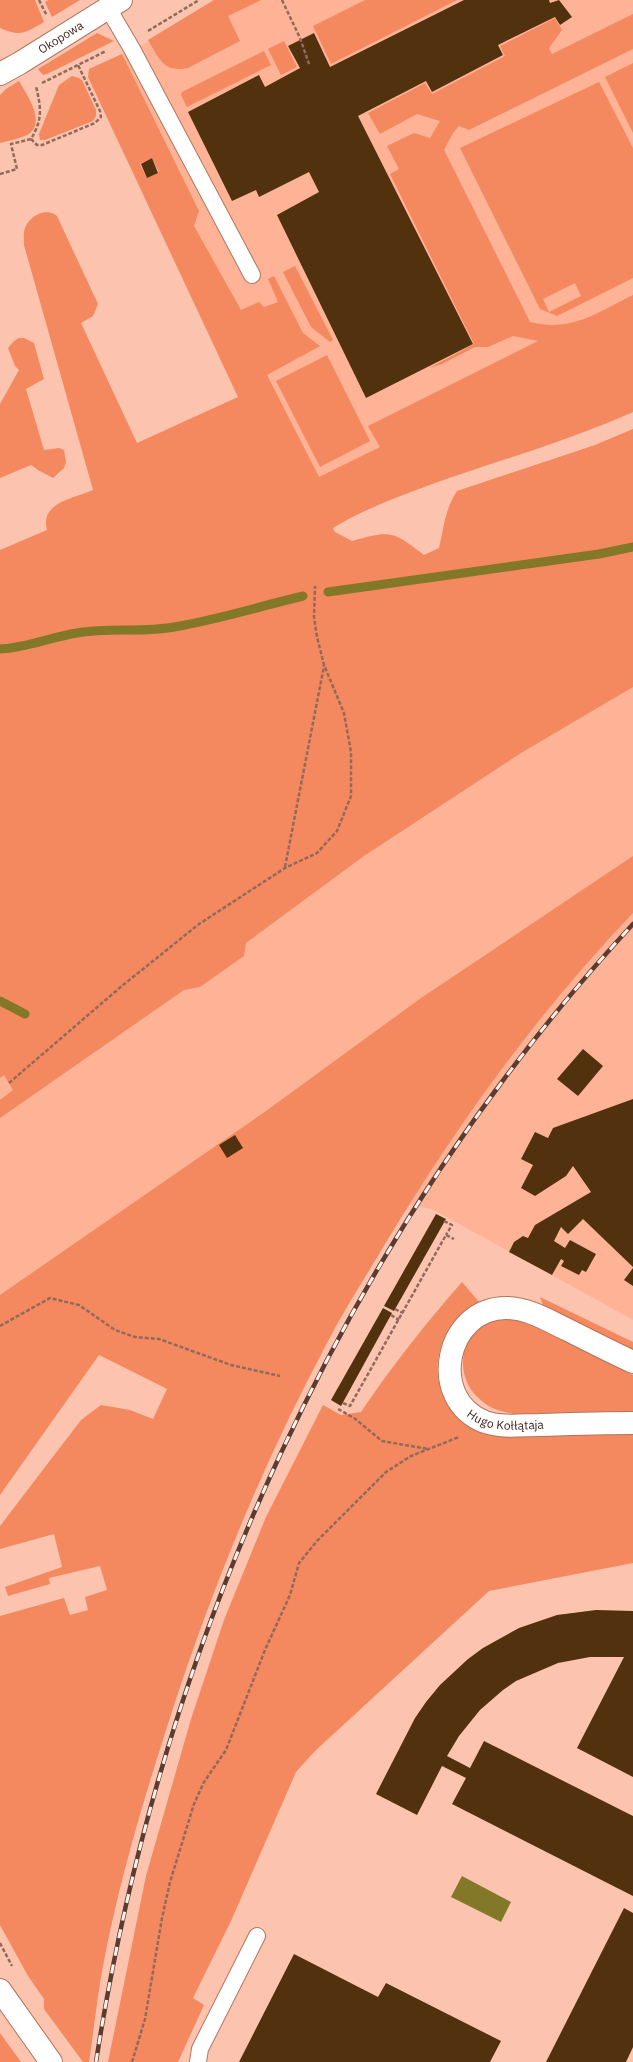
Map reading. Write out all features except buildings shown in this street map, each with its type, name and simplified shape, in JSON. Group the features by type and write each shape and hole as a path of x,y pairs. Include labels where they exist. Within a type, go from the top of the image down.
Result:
{"street":[{"name":"Okopowa","path":"0,74 39,52 115,4"},
{"name":"Hugo Kołłątaja","path":"633,1362 528,1311 505,1308 486,1312 468,1324 456,1339 449,1361 449,1372 455,1394 470,1412 486,1422 510,1426 633,1423"},
{"path":"0,1990 52,2062"}],"lane":[{"path":"115,4 132,49 252,275"},
{"path":"198,2062 200,2050 257,1936"}],"path":[{"path":"40,0 48,18"},
{"path":"282,0 300,38 309,64"},
{"path":"30,139 37,145 42,145 95,123 101,117 100,111 78,65"},
{"path":"0,174 18,169 11,144 30,139 39,122 41,111 36,86"},
{"path":"9,1083 123,985 199,924 285,868 318,853 338,831 351,796 351,752 344,713 324,665 314,618 315,586"},
{"path":"285,868 324,665"},
{"path":"343,1403 350,1406 452,1225 444,1221"},
{"path":"446,1235 454,1239"},
{"path":"0,1326 50,1298 79,1305 115,1330 135,1337 159,1339 231,1365 280,1376"},
{"path":"395,1309 403,1313"},
{"path":"391,1315 399,1320"},
{"path":"338,1409 354,1418 382,1441 429,1449"},
{"path":"132,2062 145,2019 162,1918 194,1804 204,1782 226,1750 265,1650 290,1595 300,1563 317,1541 386,1472 411,1456 456,1440 486,1422"}],"shaded area":[{"path":"0,0 35,0 44,22 32,29 18,33 0,28"},
{"path":"49,0 80,0 52,17 45,2"},
{"path":"214,0 261,0 228,16 240,41 188,68 173,68 163,63 148,40"},
{"path":"238,0 633,0 633,337 300,502 94,67"},
{"path":"365,0 457,0 331,64 313,26"},
{"path":"633,14 633,49 469,130 459,126 453,133 444,150 530,322 545,325 571,323 596,314 633,295 633,412 582,433 403,495 367,510 333,528 335,532 352,541 384,534 398,537 424,555 439,548 447,511 457,491 595,445 633,429 633,687 521,753 364,856 246,943 244,956 200,987 184,990 0,1118 0,1100 13,1090 4,1075 0,1078 0,550 47,530 46,521 48,513 53,507 68,499 93,490 24,245 24,230 30,220 38,214 48,212 57,216 98,304 93,316 81,323 137,443 238,397 88,77 89,69 122,54 199,211 194,226 241,310 259,302 264,307 278,302 268,279 274,276 303,333 320,346 267,375 319,477 380,447 368,426 538,341 513,336 488,347 475,347 442,364 429,368 474,344 390,174 399,169 387,146 414,133 430,138 440,121 417,114 380,134 368,113 425,83 432,94 505,56 500,46 555,18 562,30 549,48 552,54","holes":["152,158 159,172 147,178 140,164"]},
{"path":"97,33 114,41 47,74 43,75 38,69"},
{"path":"284,41 297,67 281,75 268,49"},
{"path":"264,51 271,65 187,107 181,95 182,92"},
{"path":"633,63 633,133 605,77"},
{"path":"72,76 82,80 96,110 96,116 93,121 45,140 40,140 39,134 59,85"},
{"path":"19,81 34,110 36,118 35,125 32,131 25,136 0,143 0,95 6,89"},
{"path":"599,82 633,148 633,278 557,316 540,309 460,148","holes":["575,283 581,296 549,312 543,299"]},
{"path":"295,266 333,340 330,342 311,327 283,272"},
{"path":"19,338 24,338 34,343 44,379 26,389 44,450 59,448 64,450 66,462 64,468 53,478 31,465 0,478 0,404 19,370 15,366 8,348"},
{"path":"327,355 370,441 320,467 276,381"},
{"path":"633,652 633,1320 432,1209 382,1200 0,1309 0,1039"},
{"path":"633,856 633,913 564,990 532,1030 500,1071 440,1156 340,1319 301,1393 255,1492 195,1643 152,1773 136,1828 109,1938 99,1990 89,2062 83,2062 44,2009 44,1999 28,1976 0,1925 0,1616 64,1598 70,1615 88,1610 85,1597 107,1590 100,1566 49,1578 50,1584 8,1596 5,1587 62,1567 54,1534 0,1549 0,1526 81,1420 101,1405 130,1410 153,1419 167,1389 99,1355 0,1495 0,1295 266,1111 421,998"},
{"path":"462,1282 480,1303 455,1323 440,1349 438,1379 443,1394 452,1409 461,1420 476,1430 507,1437 633,1434 633,1563 489,1591 315,1751 296,1772 231,1921 193,1998 204,2005 178,2062 108,2062 146,1876 191,1719 224,1620 266,1517 323,1405 341,1415 361,1412 410,1345"},
{"path":"540,1297 633,1342 633,1350 543,1305"},
{"path":"516,1319 534,1326 633,1375 633,1412 513,1414 485,1404 474,1393 468,1384 464,1374 464,1352 474,1333 483,1326 498,1320"},
{"path":"462,1876 511,1902 501,1922 451,1897"},
{"path":"0,2033 21,2062 0,2062"}],"waterway":[{"path":"328,592 599,554 633,547"},
{"path":"0,649 19,647 89,631 150,630 174,627 223,617 303,596"},
{"path":"0,1001 25,1014"}],"railway":[{"path":"96,2062 126,1906 167,1752 219,1601 281,1453 354,1311 437,1175 530,1045 633,924"}]}
